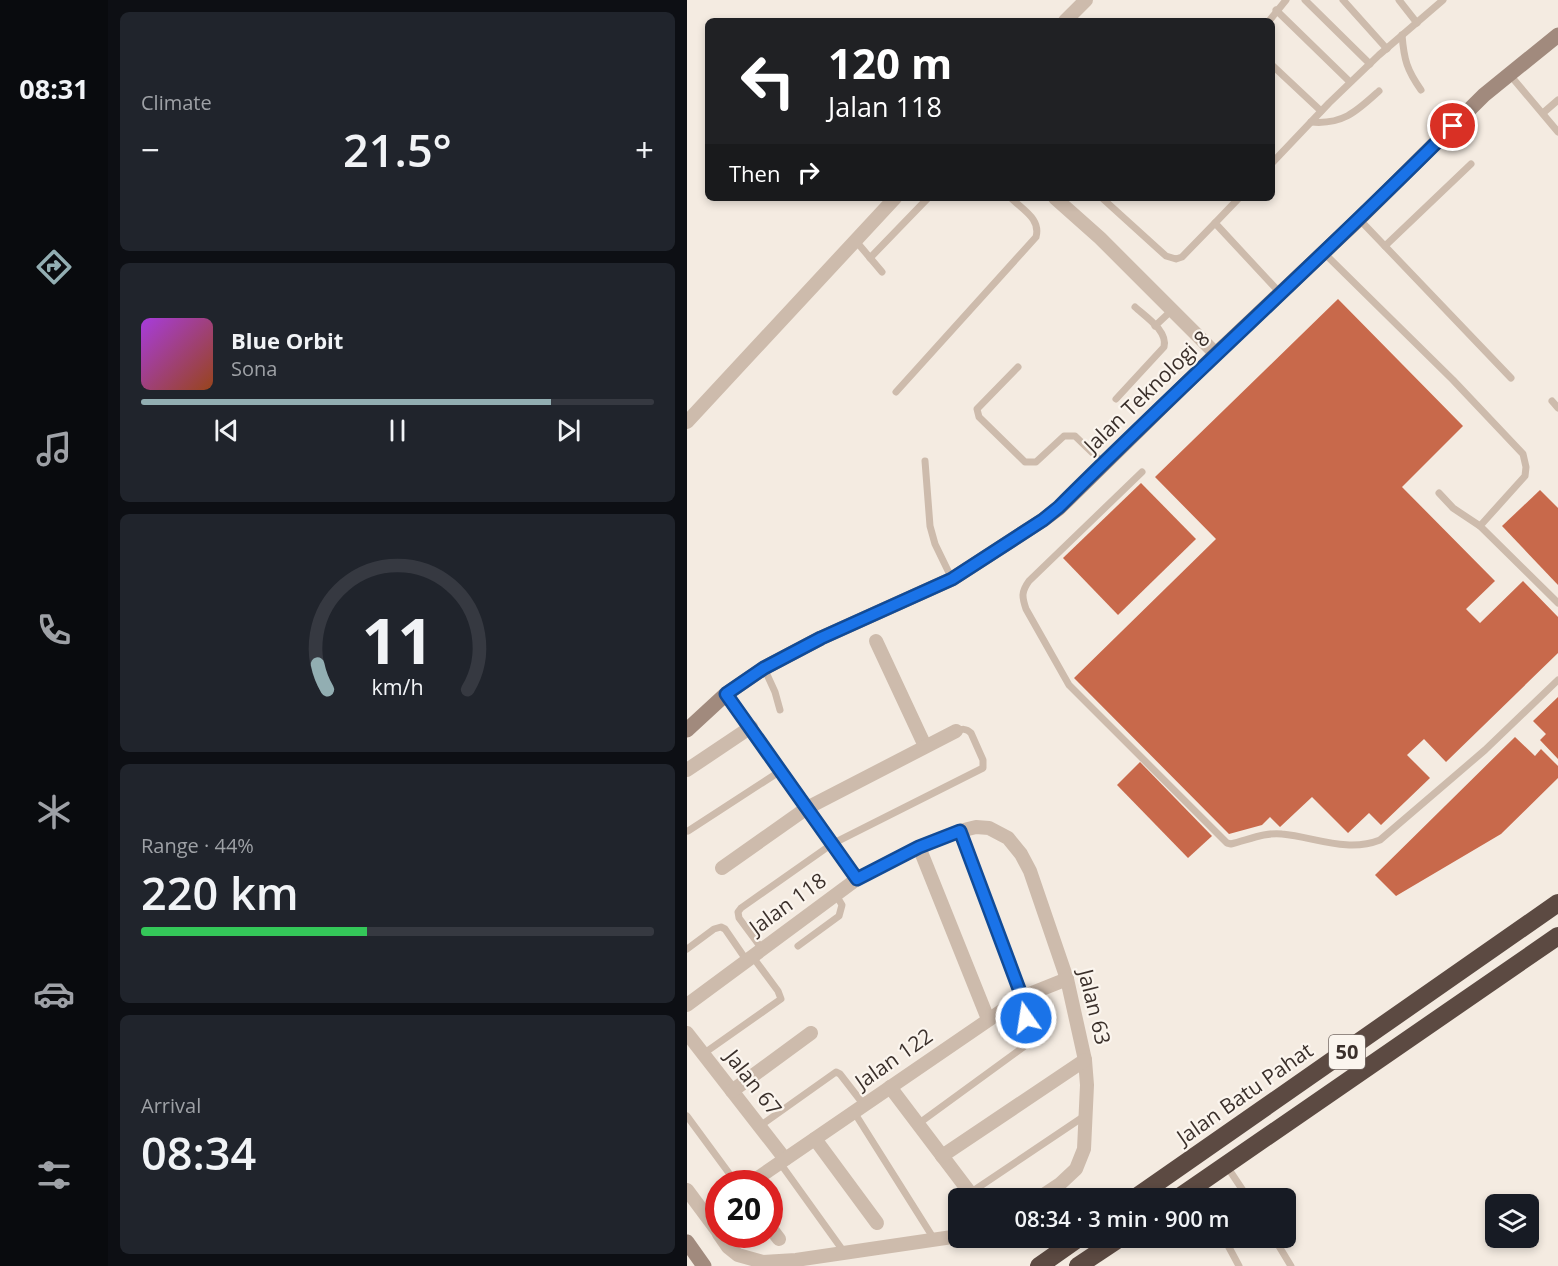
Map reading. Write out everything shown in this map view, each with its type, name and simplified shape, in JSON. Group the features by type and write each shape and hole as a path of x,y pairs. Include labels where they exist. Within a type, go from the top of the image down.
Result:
{"highway":[{"name":"Jalan Batu Pahat","path":"1149,1188 1558,903"},
{"name":"50","path":"1198,1188 1226,1165 1558,936"},
{"path":"1039,1266 1065,1248"},
{"path":"1078,1266 1105,1248"}],"street":[{"path":"1068,18 1086,0"},
{"name":"Jalan Teknologi 8","path":"687,730 726,694 764,668 821,638 952,579 1043,520 1280,293 1324,254 1484,95 1558,35"},
{"path":"688,417 892,201"},
{"path":"1058,201 1100,238 1216,354"},
{"path":"876,640 925,746"},
{"path":"726,694 857,879"},
{"path":"687,770 751,727"},
{"path":"722,868 807,808 956,731"},
{"name":"Jalan 118","path":"687,1005 857,879 919,847 960,831 976,827 989,828"},
{"name":"Jalan 63","path":"989,828 1008,838 1025,862 1067,979 1085,1060 1084,1149 1076,1169 1054,1188"},
{"path":"919,847 988,1019"},
{"name":"Jalan 122","path":"769,1170 1022,997 1067,979"},
{"name":"Jalan 67","path":"687,1033 760,1126 782,1161"},
{"path":"732,1091 811,1033"},
{"path":"942,1156 1085,1060"},
{"path":"890,1087 966,1188"},
{"path":"815,1139 877,1223"},
{"path":"687,1190 705,1214"},
{"path":"729,1248 738,1255 763,1262 796,1260 948,1237"},
{"path":"687,1242 704,1266"},
{"path":"687,1258 692,1266"}],"lane":[{"path":"1271,18 1286,0"},
{"path":"1305,0 1370,63"},
{"path":"1343,0 1387,49"},
{"path":"1399,0 1417,23"},
{"path":"1275,160 1350,82 1443,0"},
{"path":"1276,10 1350,82"},
{"path":"1402,35 1405,64 1421,90"},
{"path":"1275,68 1321,111"},
{"path":"1510,75 1558,132"},
{"path":"1311,122 1325,123 1353,114 1379,91"},
{"path":"1542,113 1558,100"},
{"path":"1385,246 1471,164"},
{"path":"870,258 925,201"},
{"path":"896,392 1036,237 1037,223 1014,201"},
{"path":"1105,201 1166,256 1176,259 1182,257 1236,201"},
{"path":"1359,219 1511,378"},
{"path":"1215,223 1280,293"},
{"path":"855,240 882,272"},
{"path":"1324,254 1453,380 1523,454 1526,467 1525,476 1480,526"},
{"path":"1116,399 1164,347 1165,343 1163,334 1135,307"},
{"path":"1155,326 1172,310"},
{"path":"1018,367 977,410 979,417 1025,462 1036,462 1064,436 1070,435 1075,436 1103,463"},
{"path":"1552,401 1558,408"},
{"path":"925,461 930,526 935,544 952,579"},
{"path":"1142,472 1029,581 1023,588 1021,596 1069,686 1227,843 1231,844 1268,834 1281,834 1349,846 1380,840 1485,750 1558,680"},
{"path":"1439,493 1453,508 1480,526 1558,603"},
{"path":"764,668 780,710"},
{"path":"703,1054 780,999 778,991 754,955 738,912 832,844 983,768 983,760 971,733 968,729 956,731"},
{"path":"688,831 782,770"},
{"path":"918,1124 1029,1043 1022,997 960,831"},
{"path":"798,946 839,916 842,905 836,895"},
{"path":"687,949 714,929 721,927 754,955"},
{"path":"760,1126 836,1072 840,1074 935,1239"},
{"path":"983,1188 1086,1115"},
{"path":"687,1116 727,1170"},
{"path":"782,1161 844,1252"},
{"path":"1226,1165 1241,1188"},
{"path":"1229,1248 1239,1266"},
{"path":"1279,1248 1291,1266"}],"building":[{"path":"1338,299 1463,426 1402,487 1495,581 1466,609 1480,623 1523,581 1558,617 1558,653 1446,762 1424,739 1407,755 1430,778 1381,825 1369,813 1348,833 1312,797 1280,827 1270,817 1262,825 1229,834 1074,678 1216,539 1155,477"},
{"path":"1141,483 1196,539 1118,615 1063,558"},
{"path":"1540,490 1558,508 1558,585 1502,526"},
{"path":"1558,697 1558,759 1540,740 1546,734 1533,721"},
{"path":"1515,737 1535,756 1541,749 1558,766 1558,778 1501,834 1396,896 1375,875"},
{"path":"1140,762 1212,836 1188,858 1117,785"}],"route":[{"path":"1026,1018 1022,997 960,831 919,847 857,879 726,694 764,668 821,638 952,579 1043,520 1280,293 1324,254 1453,126"}]}
